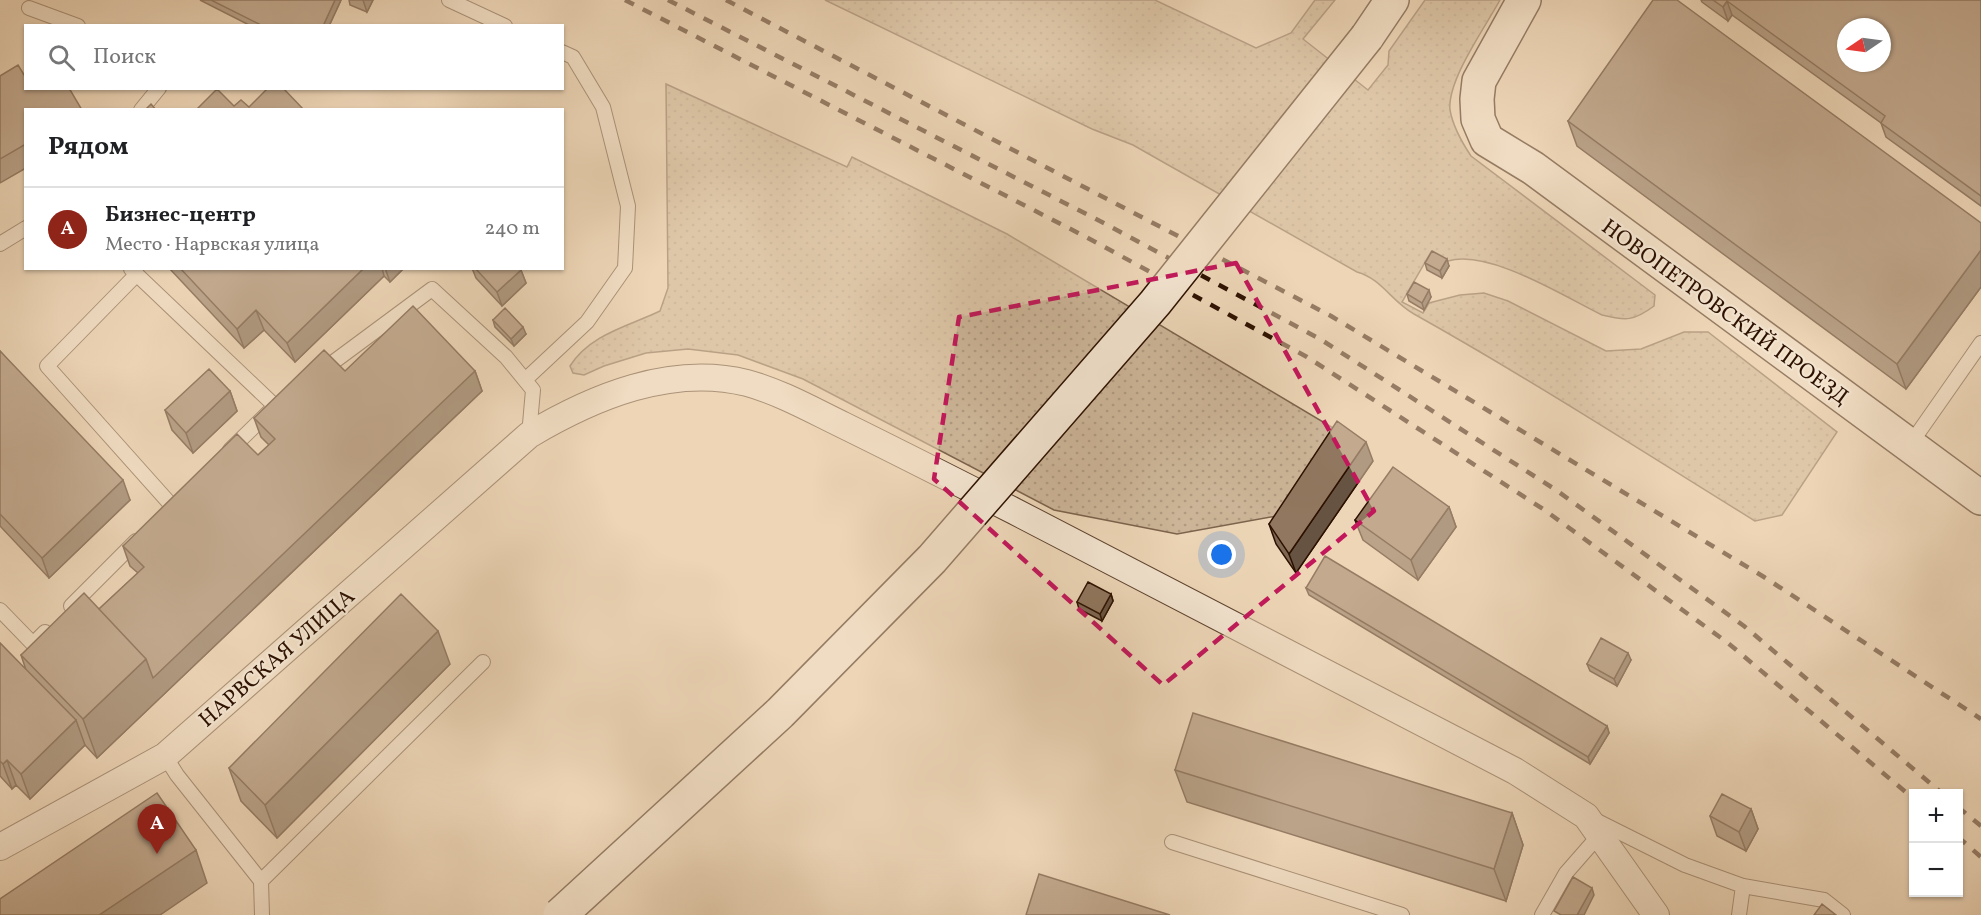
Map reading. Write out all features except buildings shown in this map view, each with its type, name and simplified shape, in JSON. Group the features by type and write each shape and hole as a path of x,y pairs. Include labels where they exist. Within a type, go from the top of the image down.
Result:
{"street":[{"path":"560,915 780,712 932,559 1155,303 1367,37 1392,0"},
{"name":"НОВОПЕТРОВСКИЙ ПРОЕЗД","path":"1524,0 1479,81 1478,119 1487,140 1533,168 1981,498"},
{"name":"НАРВСКАЯ УЛИЦА","path":"2,842 165,756 529,435 570,410 616,392 655,382 700,378 747,383 800,404 929,467 1515,771 1593,824"},
{"path":"1593,824 1656,915"}],"lane":[{"path":"449,0 501,24"},
{"path":"29,8 73,24"},
{"path":"526,379 586,322 625,268 628,206 603,106 573,57 564,53"},
{"path":"143,108 157,90"},
{"path":"0,244 24,229"},
{"path":"172,506 47,366 134,271 280,403 223,456"},
{"path":"312,379 432,289 506,357 526,379 533,390 529,435"},
{"path":"1909,446 1981,343"},
{"path":"0,610 33,644 147,531"},
{"path":"261,880 483,662"},
{"path":"165,756 177,775 261,880 262,915"},
{"path":"1542,915 1593,824 1685,865 1743,886 1824,900 1843,915"},
{"path":"1172,842 1402,915"},
{"path":"1739,915 1743,886"}],"highlighted area":[{"path":"1236,263 1374,511 1163,685 934,479 959,317"}],"shaded area":[{"path":"825,0 1155,0 1256,48 1291,33 1315,0 1335,0 1303,39 1368,90 1388,65 1389,51 1425,0 1500,0 1469,54 1455,84 1450,110 1458,134 1471,156 1655,295 1654,306 1641,315 1630,318 1602,315 1526,276 1484,262 1465,259 1448,261 1431,252 1402,302 1423,313 1429,303 1460,295 1484,293 1508,301 1606,351 1641,349 1684,332 1708,332 1837,432 1782,515 1755,521 1543,390 1406,309 1366,275 1133,145 1092,129"},
{"path":"666,84 847,167 852,157 1007,234 1345,435 1293,513 1177,534 1054,510 803,379 738,355 688,349 646,353 584,375 573,373 570,366 578,355 599,338 660,311 668,288"}],"railway":[{"path":"625,0 1086,237 1307,357 1543,509 1728,643 1909,795"},
{"path":"668,0 1096,219 1320,339 1556,490 1744,626 1937,789"},
{"path":"726,0 1331,316 1764,577 1981,719"},
{"path":"1963,811 1981,826"},
{"path":"1963,841 1981,857"}],"place":[{"name":"Бизнес-центр","path":"157,854"}]}
